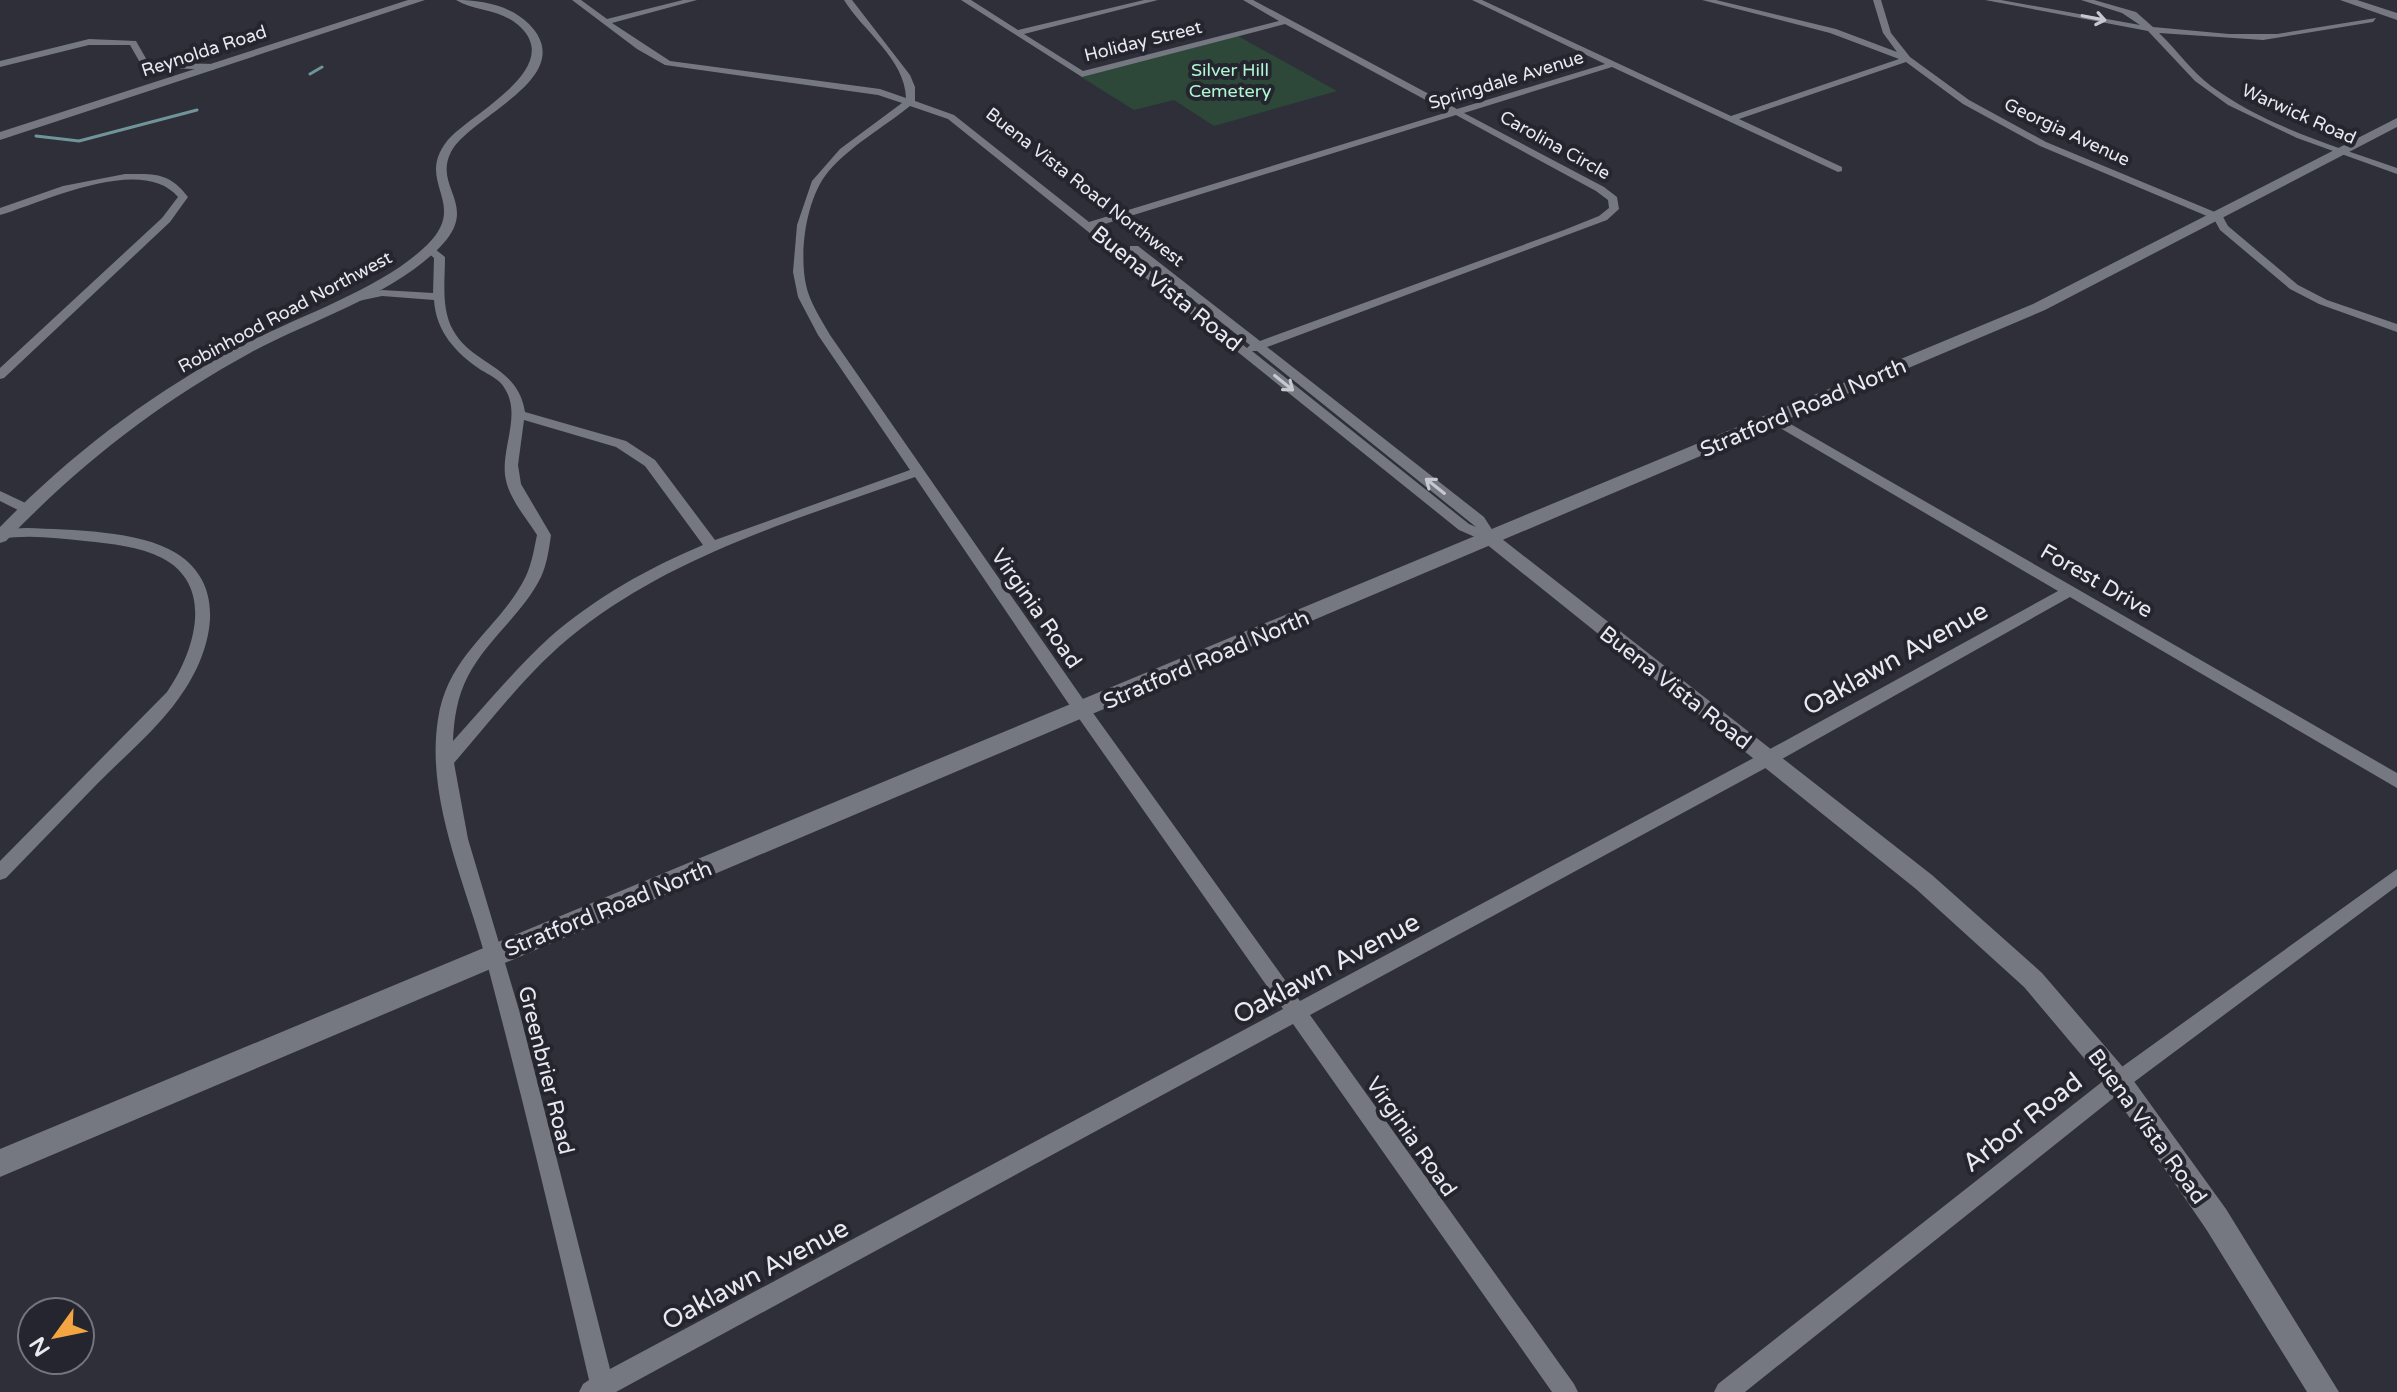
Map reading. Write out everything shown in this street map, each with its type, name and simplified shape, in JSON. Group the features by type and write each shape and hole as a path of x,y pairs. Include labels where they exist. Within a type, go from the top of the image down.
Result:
{"main road":[{"name":"Reynolda Road","path":"0,136 419,0"},
{"path":"2346,0 2397,17"},
{"name":"Stratford Road North","path":"0,1163 2039,307 2397,122"}],"street":[{"name":"Robinhood Road Northwest","path":"2,534 74,463 161,400 228,359 407,269 431,251 448,232 454,216 449,189 441,176 444,153 454,139 519,87 536,58 535,39 522,24 503,12 461,0"},
{"path":"576,0 661,51 691,62 911,96 904,72 848,0"},
{"path":"591,0 610,20"},
{"path":"610,20 693,0"},
{"name":"Holiday Street","path":"965,0 1082,74 1287,21"},
{"path":"1017,33 1154,0"},
{"name":"Carolina Circle","path":"1245,351 1568,232 1603,218 1614,209 1613,199 1600,189 1247,0"},
{"path":"1476,0 1613,64"},
{"name":"Georgia Avenue","path":"1706,0 1833,31 1907,59 1966,102 2029,136 2218,217 2224,228 2294,287 2323,302 2397,328"},
{"path":"1730,119 1907,59 1887,33 1877,0"},
{"path":"1989,0 2154,29 2242,37 2312,33 2373,20"},
{"path":"2085,0 2242,37"},
{"name":"Warwick Road","path":"2124,11 2154,29 2184,67 2216,93 2252,114 2397,171"},
{"path":"0,64 89,42 133,43 145,64 213,67"},
{"name":"Springdale Avenue","path":"1095,224 1613,64 1838,169"},
{"name":"Buena Vista Road","path":"911,96 951,117 1095,224 1245,351 1464,527 1491,539 1981,930 2033,980 2119,1081 2216,1219 2324,1392"},
{"name":"Virginia Road","path":"911,96 838,157 814,183 807,201 800,273 805,300 824,335 1082,711 1566,1392"},
{"path":"0,212 74,185 123,177 164,182 177,187 183,197 166,220 0,375"},
{"name":"Buena Vista Road Northwest","path":"1095,224 1258,346 1479,520 1491,539"},
{"name":"Greenbrier Road","path":"431,251 440,257 439,320 464,353 507,380 519,414 512,475 521,500 544,535 539,562 530,583 475,650 456,683 446,720 446,760 449,793 495,955 599,1390"},
{"path":"346,300 382,293 438,297"},
{"path":"519,414 621,444 637,453 650,463 713,548"},
{"name":"Forest Drive","path":"1775,419 2397,781"},
{"path":"446,760 512,684 575,625 652,575 713,548 917,472"},
{"path":"0,495 29,510"},
{"path":"0,873 177,691 200,648 206,616 199,584 181,563 147,547 2,534"},
{"name":"Oaklawn Avenue","path":"599,1390 1767,759 2071,590"},
{"name":"Arbor Road","path":"1726,1392 2119,1081 2397,876"}],"green space":[{"name":"Silver Hill Cemetery","path":"1238,36 1337,91 1214,126 1174,100 1134,110 1081,77"}],"waterway":[{"path":"310,74 322,67"},
{"path":"36,136 79,141 197,110"}]}
